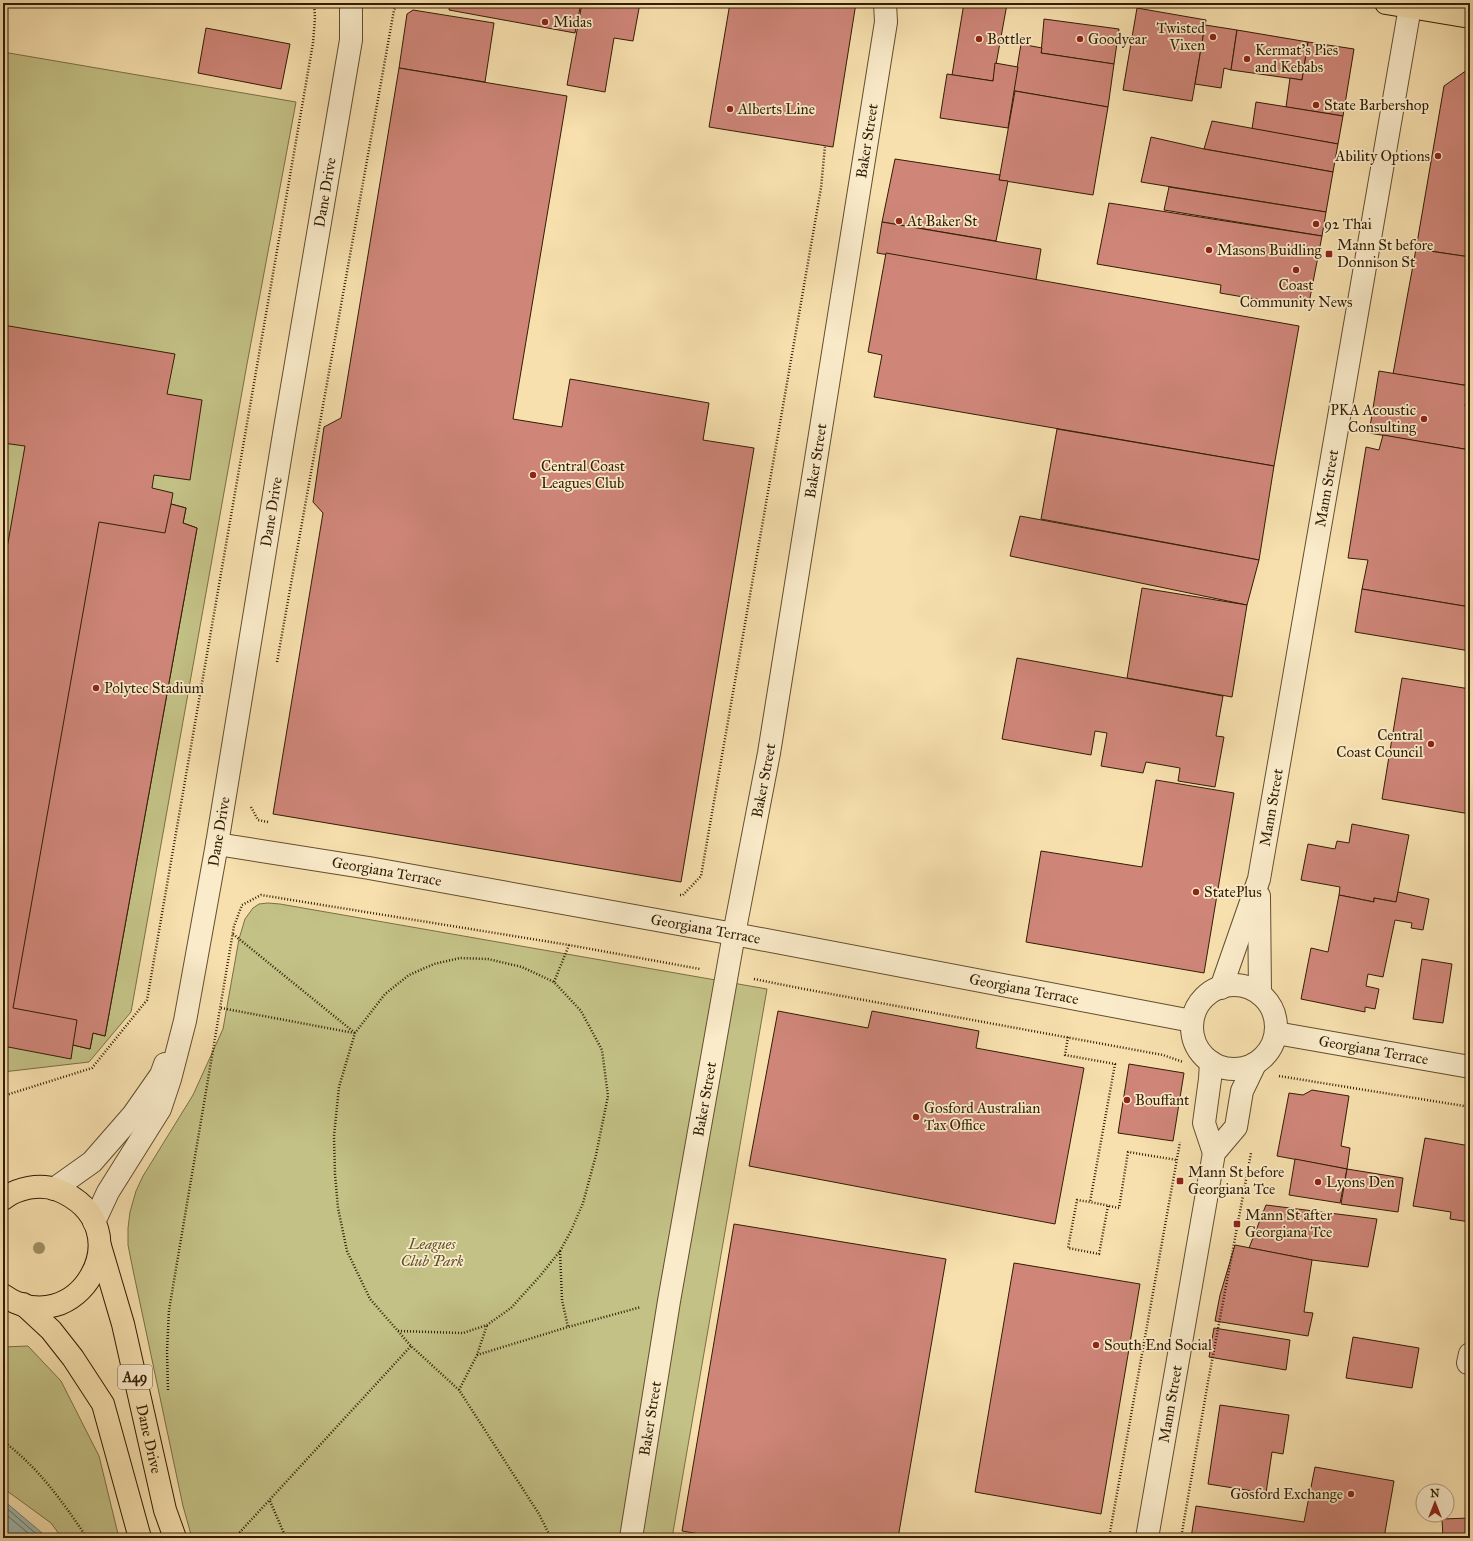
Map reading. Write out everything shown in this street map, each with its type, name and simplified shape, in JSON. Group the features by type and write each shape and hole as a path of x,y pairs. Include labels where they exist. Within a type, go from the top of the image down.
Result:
{"main road":[{"path":"1386,3 1410,5 1470,17"},
{"name":"A49","path":"3,1200 12,1188 38,1187 54,1189 70,1195 85,1207 94,1222 100,1246 97,1264 89,1281 76,1295 60,1303 42,1307 12,1303"},
{"name":"Dane Drive","path":"100,1246 124,1324 165,1510 175,1538"},
{"name":"A49","path":"12,1303 51,1330 73,1358 103,1404 140,1538"}],"street":[{"name":"Dane Drive","path":"94,1222 108,1192 160,1109 170,1079 185,1021 217,844 286,421 352,40 351,3"},
{"name":"Baker Street","path":"630,1538 669,1301 734,934 769,753 886,12 898,3"},
{"name":"Mann Street","path":"1221,988 1259,879 1410,5"},
{"name":"Georgiana Terrace","path":"217,844 369,868 734,934 1192,1021"},
{"name":"Mann Street","path":"1259,879 1260,994"},
{"path":"1227,986 1240,986 1251,989 1260,994 1268,1002 1274,1012 1276,1033 1272,1046 1265,1057 1263,1069 1229,1070 1216,1065 1205,1058 1196,1047 1192,1034 1192,1021 1196,1008 1204,998 1215,990 1221,988 1227,986"},
{"name":"Dane Drive","path":"54,1189 92,1162 133,1115 160,1075 185,1021"},
{"name":"Georgiana Terrace","path":"1276,1033 1470,1066"},
{"name":"Mann Street","path":"1147,1538 1214,1153 1204,1124 1211,1062"},
{"name":"Mann Street","path":"1214,1153 1236,1126 1242,1091 1263,1069"}],"path":[{"path":"3,1096 92,1068 147,1000 312,51 315,18 314,3"},
{"path":"276,667 393,18 398,3"},
{"path":"675,894 683,895 701,876 820,196 825,146"},
{"path":"251,806 258,820 269,822"},
{"path":"168,1392 167,1351 169,1310 234,926 242,906 260,895 569,944 1163,1055 1184,1062 1186,1067"},
{"path":"233,934 355,1034"},
{"path":"554,982 569,944"},
{"path":"398,1331 463,1333 487,1325 511,1308 560,1251 571,1231 583,1203 596,1155 608,1096 602,1050 581,1011 554,982 522,967 488,959 460,958 434,964 409,975 385,994 355,1034 339,1088 334,1136 335,1174 338,1208 347,1251 370,1299 411,1346 459,1390 539,1514 551,1538"},
{"path":"221,1008 355,1034"},
{"path":"1068,1037 1065,1055 1115,1064 1090,1202"},
{"path":"1263,1069 1470,1107"},
{"path":"1109,1538 1181,1138"},
{"path":"1181,1538 1208,1382 1252,1148"},
{"path":"1108,1206 1099,1254 1068,1248 1077,1200 1119,1208 1128,1152 1177,1160"},
{"path":"560,1251 562,1300 568,1326"},
{"path":"476,1355 568,1326 649,1304 669,1301"},
{"path":"459,1390 476,1355 487,1325"},
{"path":"243,1538 240,1532 411,1346"},
{"path":"3,1441 37,1471 64,1505 87,1538"},
{"path":"270,1501 286,1538"}],"green space":[{"name":"Polytec Stadium","path":"3,52 296,102 247,364 131,1012 89,1062 3,1072"},
{"name":"Leagues Club Park","path":"268,903 767,989 672,1538 192,1538 183,1506 133,1270 128,1245 128,1228 130,1212 136,1191 143,1176 193,1095 223,1029 239,939 245,919 253,908 259,904"},
{"path":"28,1346 61,1381 99,1456 119,1538 62,1538 51,1523 3,1488 3,1347"}],"water":[{"path":"3,1500 48,1538 3,1538"}],"building":[{"name":"Midas","path":"450,3 581,3 575,33 449,10"},
{"path":"582,3 640,3 633,41 614,38 605,92 567,85"},
{"path":"730,3 856,3 833,147 709,127"},
{"name":"Bottler","path":"964,3 1007,4 993,81 952,75"},
{"path":"1137,8 1206,20 1192,101 1123,90"},
{"path":"413,10 494,23 485,82 399,68 407,14"},
{"name":"Goodyear","path":"1044,19 1119,29 1114,64 1041,53"},
{"path":"1205,25 1237,30 1231,70 1224,68 1221,88 1195,84"},
{"path":"206,28 290,44 281,89 198,73"},
{"path":"1237,30 1308,42 1302,80 1231,70"},
{"path":"1308,42 1354,49 1343,116 1286,107 1290,78 1302,80"},
{"path":"1021,44 1042,48 1041,53 1114,64 1108,107 1015,91 1013,92"},
{"path":"995,63 1018,67 1008,128 940,118 947,74 993,81"},
{"name":"Central Coast Leagues Club","path":"399,68 567,96 513,419 562,427 570,379 709,403 703,440 754,448 681,882 273,814 323,513 313,502 324,427 341,418"},
{"path":"1470,68 1470,257 1416,249 1444,86"},
{"path":"1015,91 1108,107 1093,195 999,180"},
{"path":"1256,102 1343,116 1338,144 1252,129"},
{"path":"1212,121 1338,144 1333,172 1204,149"},
{"path":"1151,137 1204,149 1333,172 1326,212 1141,182"},
{"path":"895,159 1000,175 999,180 1008,181 996,241 882,222"},
{"path":"1169,187 1326,212 1322,236 1164,210"},
{"name":"Masons Buidling","path":"1109,203 1322,236 1308,308 1220,293 1221,285 1097,264"},
{"path":"882,222 1041,249 1036,280 877,253"},
{"path":"1416,249 1470,257 1470,386 1393,374"},
{"path":"886,253 1299,326 1274,466 874,397 882,355 868,352"},
{"path":"3,325 175,354 167,394 202,400 190,480 154,475 152,488 173,493 171,504 186,508 183,523 197,528 105,1036 93,1033 90,1049 73,1045 71,1059 3,1046 3,571 25,446 3,443"},
{"path":"1379,371 1469,386 1465,406 1470,407 1470,450 1369,433"},
{"path":"1057,429 1274,466 1259,560 1041,519"},
{"path":"1383,435 1470,450 1470,607 1362,589 1368,560 1348,558 1366,447 1379,450"},
{"path":"171,504 186,508 183,523 197,528 105,1036 93,1033 90,1049 73,1045 77,1020 13,1008 99,522 165,533"},
{"path":"1020,516 1259,560 1247,605 1010,556"},
{"path":"1142,588 1247,605 1232,697 1127,678"},
{"path":"1362,589 1470,607 1470,651 1355,632"},
{"path":"1017,658 1223,696 1216,736 1224,737 1215,787 1178,781 1180,768 1146,762 1143,773 1101,766 1107,733 1095,731 1091,755 1002,739"},
{"name":"Central Coast Council","path":"1402,678 1470,689 1470,814 1382,799"},
{"path":"1156,780 1234,793 1204,973 1026,942 1041,851 1142,867"},
{"path":"1352,824 1409,835 1396,902 1374,898 1374,902 1339,895 1340,887 1301,880 1308,844 1335,849 1337,841 1349,843"},
{"path":"1398,892 1429,899 1423,930 1411,928 1412,923 1395,920 1383,977 1368,974 1366,986 1379,989 1375,1009 1365,1007 1365,1012 1301,999 1311,948 1328,952 1339,895 1374,902 1374,898 1396,902"},
{"path":"1422,959 1452,964 1443,1023 1413,1019"},
{"name":"Gosford Australian Tax Office","path":"778,1011 868,1028 872,1011 979,1031 976,1048 1084,1068 1055,1224 749,1166"},
{"path":"1129,1064 1184,1073 1173,1141 1118,1133"},
{"path":"1312,1090 1349,1096 1341,1146 1350,1148 1347,1169 1277,1156 1289,1093 1303,1095"},
{"path":"1425,1138 1470,1146 1470,1222 1450,1219 1451,1212 1413,1206"},
{"name":"Lyons Den","path":"1295,1159 1347,1169 1340,1203 1289,1195"},
{"path":"1347,1169 1403,1178 1398,1212 1341,1204"},
{"path":"1266,1205 1377,1219 1368,1267 1312,1260 1249,1248"},
{"path":"734,1224 946,1259 898,1538 723,1538 682,1531"},
{"path":"1235,1245 1312,1260 1304,1312 1313,1313 1308,1336 1215,1321 1220,1295"},
{"path":"1014,1263 1140,1284 1101,1514 975,1492"},
{"path":"1214,1328 1290,1340 1286,1370 1209,1357"},
{"path":"1353,1337 1419,1348 1412,1388 1346,1378"},
{"path":"1220,1405 1289,1415 1283,1454 1272,1452 1266,1493 1208,1484"},
{"path":"1467,1454 1470,1454 1470,1509"},
{"name":"Gosford Exchange","path":"1315,1467 1394,1481 1384,1538 1191,1538 1196,1506 1304,1522"},
{"path":"1470,1518 1470,1538 1443,1538 1442,1523 1455,1523 1455,1519"}],"place":[{"name":"Midas","path":"545,22"},
{"name":"Twisted Vixen","path":"1213,37"},
{"name":"Bottler","path":"979,39"},
{"name":"Goodyear","path":"1080,39"},
{"name":"Kermat's Pies and Kebabs","path":"1247,59"},
{"name":"State Barbershop","path":"1316,105"},
{"name":"Alberts Line","path":"730,109"},
{"name":"Ability Options","path":"1438,156"},
{"name":"At Baker St","path":"899,221"},
{"name":"92 Thai","path":"1316,224"},
{"name":"Masons Buidling","path":"1209,250"},
{"name":"Mann St before Donnison St","path":"1329,254"},
{"name":"Coast Community News","path":"1296,270"},
{"name":"PKA Acoustic Consulting","path":"1424,419"},
{"name":"Central Coast Leagues Club","path":"533,475"},
{"name":"Polytec Stadium","path":"96,688"},
{"name":"Central Coast Council","path":"1431,744"},
{"name":"StatePlus","path":"1196,892"},
{"name":"Bouffant","path":"1127,1100"},
{"name":"Gosford Australian Tax Office","path":"916,1117"},
{"name":"Mann St before Georgiana Tce","path":"1180,1181"},
{"name":"Lyons Den","path":"1318,1182"},
{"name":"Mann St after Georgiana Tce","path":"1237,1224"},
{"name":"South End Social","path":"1096,1345"},
{"name":"Gosford Exchange","path":"1351,1494"}]}
